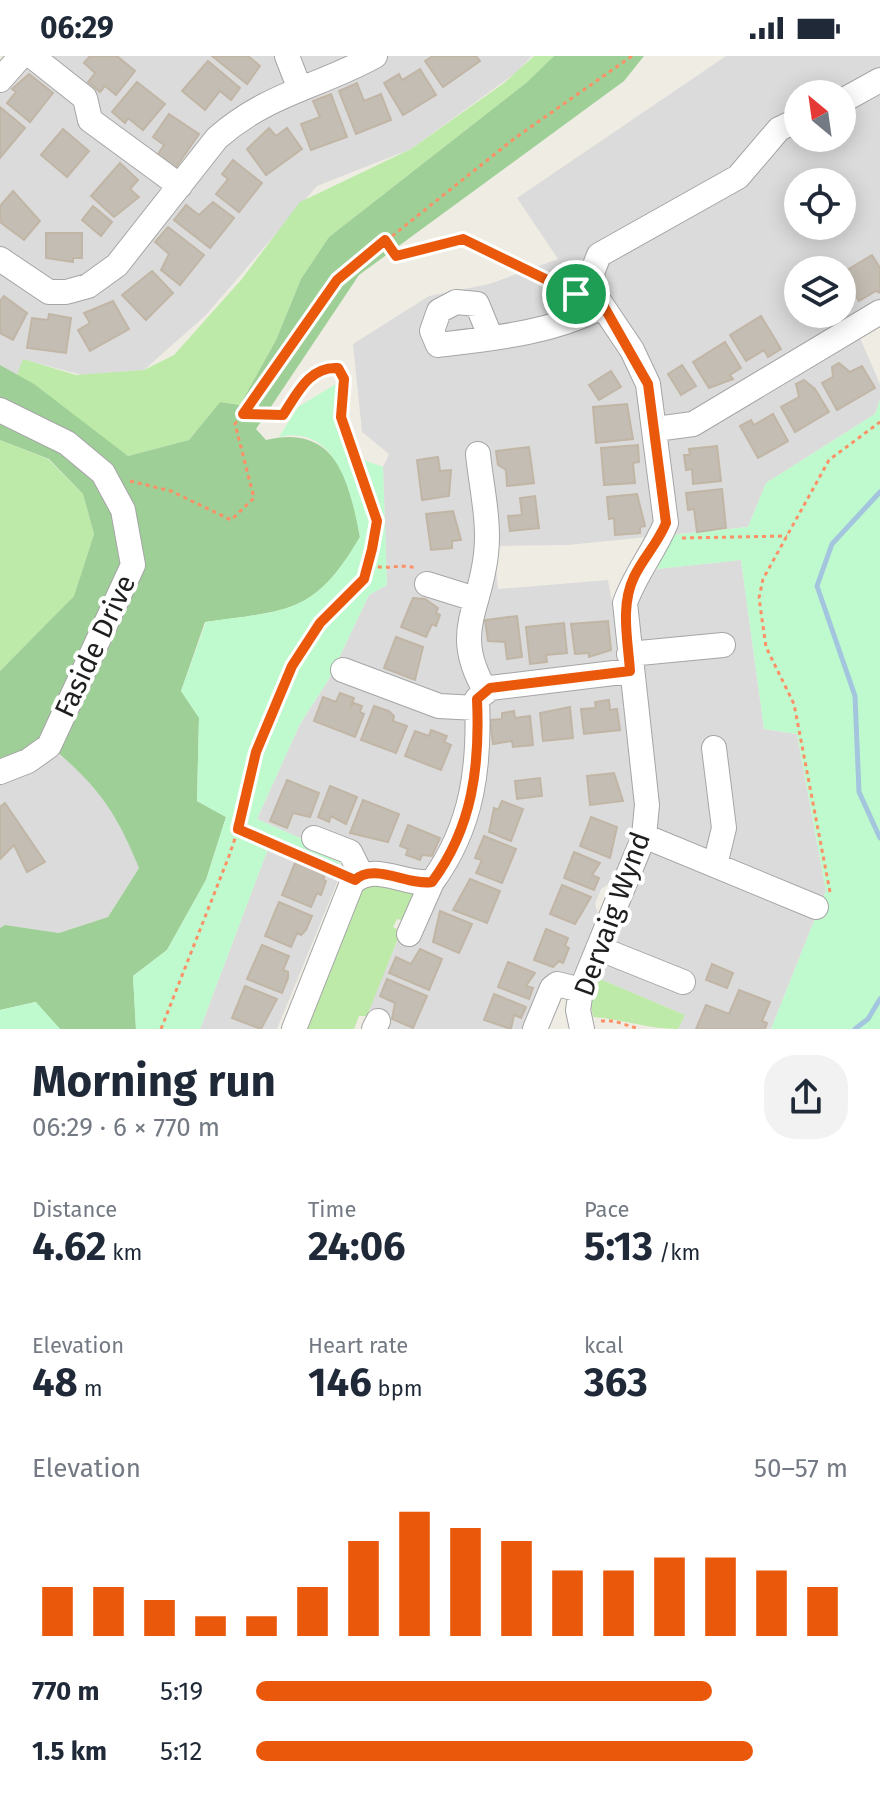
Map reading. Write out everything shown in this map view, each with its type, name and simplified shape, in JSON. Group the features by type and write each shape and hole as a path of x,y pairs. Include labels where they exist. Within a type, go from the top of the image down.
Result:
{"street":[{"path":"0,80 21,56"},
{"path":"32,56 85,98 90,120 180,186"},
{"path":"287,56 299,87"},
{"path":"0,259 49,292 66,292 88,286 117,265 217,138 235,122 273,98 375,56"},
{"path":"856,93 880,80"},
{"path":"491,338 570,323 598,298 592,273 599,255 738,177 784,127"},
{"name":"Dervaig Wynd","path":"582,1027 578,1010 581,990 644,836 647,805 625,603 634,577 660,539 666,523 648,384 632,350 598,298"},
{"path":"656,429 693,424 880,312"},
{"name":"Faside Drive","path":"0,410 67,443 101,474 123,510 133,565 49,746 28,761 0,772"},
{"path":"409,934 432,882 447,861 476,781 481,700 470,666 468,627 487,553 478,454"},
{"path":"427,584 475,599"},
{"path":"343,670 439,706 481,700 490,688 723,645"},
{"path":"714,748 724,828 715,865"},
{"path":"644,836 816,907"},
{"path":"294,1029 358,877 350,852 314,838"},
{"path":"358,877 374,872 419,884 432,882"},
{"path":"598,948 683,982"},
{"path":"535,1029 552,988 557,984 581,990"}],"path":[{"path":"101,474 171,491 231,520 254,498 235,424 337,280 515,138 632,56"},
{"path":"385,240 396,256 463,239 576,294 598,298"},
{"path":"161,1029 238,829 256,752 292,666 320,623 364,579 377,521 341,417 344,379 338,368 326,367 309,376 283,415 243,414"},
{"path":"816,907 828,911 831,884 794,704 766,647 759,598 763,579 829,460 880,422"},
{"path":"660,539 787,536"},
{"path":"368,564 387,571 405,565 418,569 427,584"},
{"path":"238,829 358,877"},
{"path":"582,1027 614,1021 639,1029"}],"shaded area":[{"path":"4,56 532,56 517,72 411,149 317,186 206,315 144,370 82,375 29,361 17,375 0,365 0,61"},
{"path":"726,56 880,56 880,326 860,338 880,384 880,400 875,414 766,483 748,527 568,545 494,546 498,589 608,580 620,646 638,804 633,826 612,882 601,889 595,904 598,914 571,979 550,972 527,1029 383,1029 388,1017 369,1009 399,937 417,945 440,891 340,856 257,819 300,724 329,679 369,595 387,585 383,467 389,454 362,432 353,344 429,296 489,284 558,259 517,198"},
{"path":"741,560 764,729 797,734 826,891 771,1029 678,1029 685,1015 600,979 623,926 657,811 636,598 657,569"},
{"path":"49,746 91,781 124,828 139,868 108,917 59,933 5,925 0,928 0,772"},
{"path":"268,849 335,873 338,880 277,1029 200,1029"}],"green space":[{"path":"534,56 554,56 526,83 329,237 301,279 276,340 240,405 220,402 189,440 128,456 17,375 23,359 76,375 144,370 174,355 241,280 300,202 411,149 504,83"},
{"path":"554,56 644,56 624,81 359,275 256,429 266,440 290,437 309,440 324,448 336,461 344,477 360,537 328,582 297,604 258,615 205,622 181,691 199,717 197,801 226,817 206,880 167,950 133,976 136,1029 60,1029 35,1002 0,1010 0,928 5,925 59,933 108,917 139,868 104,800 50,746 0,772 0,671 74,596 94,534 83,494 49,459 0,440 0,365 34,384 128,456 189,440 220,402 240,405 276,340 301,279 329,237 526,83"},
{"path":"344,379 347,416 361,459 383,467 387,585 369,595 329,679 300,724 257,819 343,857 335,873 268,849 200,1029 136,1029 133,976 167,950 206,880 226,817 197,801 199,718 181,691 206,622 259,615 297,604 328,582 360,537 346,484 339,466 328,452 315,441 299,436 279,437 298,407"},
{"path":"880,400 880,1029 771,1029 826,891 797,734 764,729 741,560 657,569 671,535 748,527 766,483 875,414"},
{"path":"0,440 48,459 83,494 94,534 74,596 0,671"},
{"path":"360,885 401,886 421,896 405,921 397,919 393,927 401,931 367,1016 359,1016 354,1029 300,1029"},
{"path":"600,979 685,1015 678,1029 593,1017 590,1001"},
{"path":"36,1002 60,1029 0,1029 0,1010"}],"building":[{"path":"90,56 117,56 135,71 116,95 105,86 100,92 88,82 95,73 84,63"},
{"path":"212,56 248,56 260,66 247,84"},
{"path":"433,56 476,56 480,61 443,87 425,61"},
{"path":"208,61 240,88 231,100 220,91 205,110 182,91"},
{"path":"420,69 436,95 403,115 384,83 399,74 402,80"},
{"path":"29,74 53,93 30,122 7,103 16,92 12,89"},
{"path":"137,82 165,104 143,130 128,118 125,123 112,112"},
{"path":"357,83 364,101 381,94 391,120 356,134 339,91"},
{"path":"331,94 347,137 311,150 301,124 320,117 313,101"},
{"path":"0,107 25,128 0,158"},
{"path":"169,114 199,134 174,170 156,157 164,145 153,137"},
{"path":"269,128 276,136 287,128 302,149 266,175 247,149"},
{"path":"63,129 89,151 67,177 41,155"},
{"path":"233,160 262,183 239,212 216,194 228,179 222,174"},
{"path":"120,163 138,180 130,189 139,197 114,217 91,196"},
{"path":"13,191 40,221 24,240 0,222 0,206"},
{"path":"213,202 234,218 210,248 174,220 186,205 199,215"},
{"path":"93,206 112,222 101,236 82,220"},
{"path":"168,227 204,255 180,285 161,270 169,254 155,242"},
{"path":"46,233 82,233 82,258 73,258 73,262 46,258"},
{"path":"872,255 880,268 880,293 876,291 859,301 856,296 856,265"},
{"path":"152,271 173,293 146,320 122,295"},
{"path":"4,296 27,313 13,340 0,333 0,301"},
{"path":"113,301 129,329 90,351 78,330 90,323 84,313"},
{"path":"49,314 71,318 66,353 27,348 32,318 48,320"},
{"path":"761,316 781,349 768,357 764,350 746,361 730,335"},
{"path":"725,342 741,368 730,375 733,379 709,388 693,362"},
{"path":"839,363 850,372 862,366 875,388 837,410 822,383 833,377 832,367"},
{"path":"682,365 696,386 681,395 668,374"},
{"path":"611,371 621,387 599,400 589,385"},
{"path":"804,380 815,389 829,412 795,432 781,407 799,397 796,384"},
{"path":"627,404 633,439 596,443 593,407"},
{"path":"773,414 788,441 758,458 740,426 751,420 754,425"},
{"path":"638,445 639,462 633,463 635,483 604,485 601,448"},
{"path":"717,446 721,481 693,484 692,469 686,470 684,455 690,455 689,449"},
{"path":"529,447 534,483 507,486 506,470 498,465 496,451"},
{"path":"438,457 440,471 451,470 449,496 422,500 417,460"},
{"path":"722,489 726,528 697,532 694,509 688,510 686,493"},
{"path":"637,494 645,526 640,527 640,533 615,535 614,518 609,519 607,497"},
{"path":"535,496 539,528 510,531 508,516 522,515 520,498"},
{"path":"453,511 461,540 452,541 452,548 431,550 426,514"},
{"path":"413,598 425,599 438,608 436,613 440,615 436,626 432,624 426,637 401,627"},
{"path":"517,616 522,657 507,659 505,642 488,641 485,620"},
{"path":"608,621 611,650 589,657 589,653 575,654 571,624"},
{"path":"564,623 567,653 546,655 547,662 530,664 526,627"},
{"path":"396,637 423,647 415,680 384,668"},
{"path":"340,693 354,698 350,708 354,703 362,706 360,712 364,714 355,737 314,721 323,697 336,702"},
{"path":"609,700 610,710 617,709 620,730 584,734 581,709 596,708 595,702"},
{"path":"374,706 389,711 394,716 393,721 407,726 396,753 361,740"},
{"path":"570,707 573,738 543,741 540,713"},
{"path":"514,711 515,718 530,716 533,745 513,747 512,741 493,744 490,720 502,719 502,713"},
{"path":"431,730 447,736 444,742 451,745 441,770 405,756 415,731 429,736"},
{"path":"614,773 623,801 590,805 587,776"},
{"path":"540,778 542,796 517,799 515,781"},
{"path":"287,780 319,793 310,817 293,813 287,828 270,821"},
{"path":"330,786 357,797 346,824 331,816 329,822 318,817"},
{"path":"363,800 399,814 388,842 350,833"},
{"path":"502,801 523,809 511,841 489,832 494,808 498,810"},
{"path":"5,803 45,862 27,872 14,845 0,859 0,807"},
{"path":"591,817 617,827 610,858 580,846"},
{"path":"408,825 440,838 432,856 422,855 420,860 406,855 408,849 400,846"},
{"path":"484,836 516,849 502,883 476,873 482,860 475,858"},
{"path":"574,852 600,863 592,875 599,878 594,890 564,878"},
{"path":"295,863 321,870 325,875 321,895 317,893 311,907 282,895"},
{"path":"470,879 500,891 487,923 453,910"},
{"path":"562,885 591,897 575,924 550,914"},
{"path":"279,902 312,916 306,930 301,935 297,933 291,947 265,936"},
{"path":"440,911 472,924 459,953 433,942"},
{"path":"546,929 568,938 565,946 569,948 563,963 559,961 553,967 534,960"},
{"path":"262,945 289,956 283,970 288,972 288,978 282,993 247,979"},
{"path":"420,949 442,959 429,990 389,973 396,957 411,964"},
{"path":"508,962 535,973 526,986 533,988 529,999 498,987"},
{"path":"712,964 733,973 727,988 706,980"},
{"path":"387,979 427,996 413,1028 392,1019 395,1003 380,996"},
{"path":"245,986 277,999 261,1029 232,1018"},
{"path":"739,990 770,1002 762,1021 767,1023 765,1029 696,1029 706,1005 729,1014"},
{"path":"494,994 526,1007 521,1018 514,1015 511,1029 484,1020"}],"waterway":[{"path":"880,492 832,544 817,586 855,696 859,792 880,838"},
{"path":"855,1029 868,1019 880,999"}],"route":[{"path":"463,239 576,294 594,289 602,307 632,350 648,384 656,429 666,523 658,542 634,577 625,603 630,671 490,688 477,699 476,781 447,861 432,882 419,884 374,872 361,874 355,880 238,829 256,752 292,666 320,623 364,579 377,521 366,481 349,445 341,417 344,379 338,368 326,367 309,376 283,415 243,414 337,280 385,240 396,256 463,239"}]}
